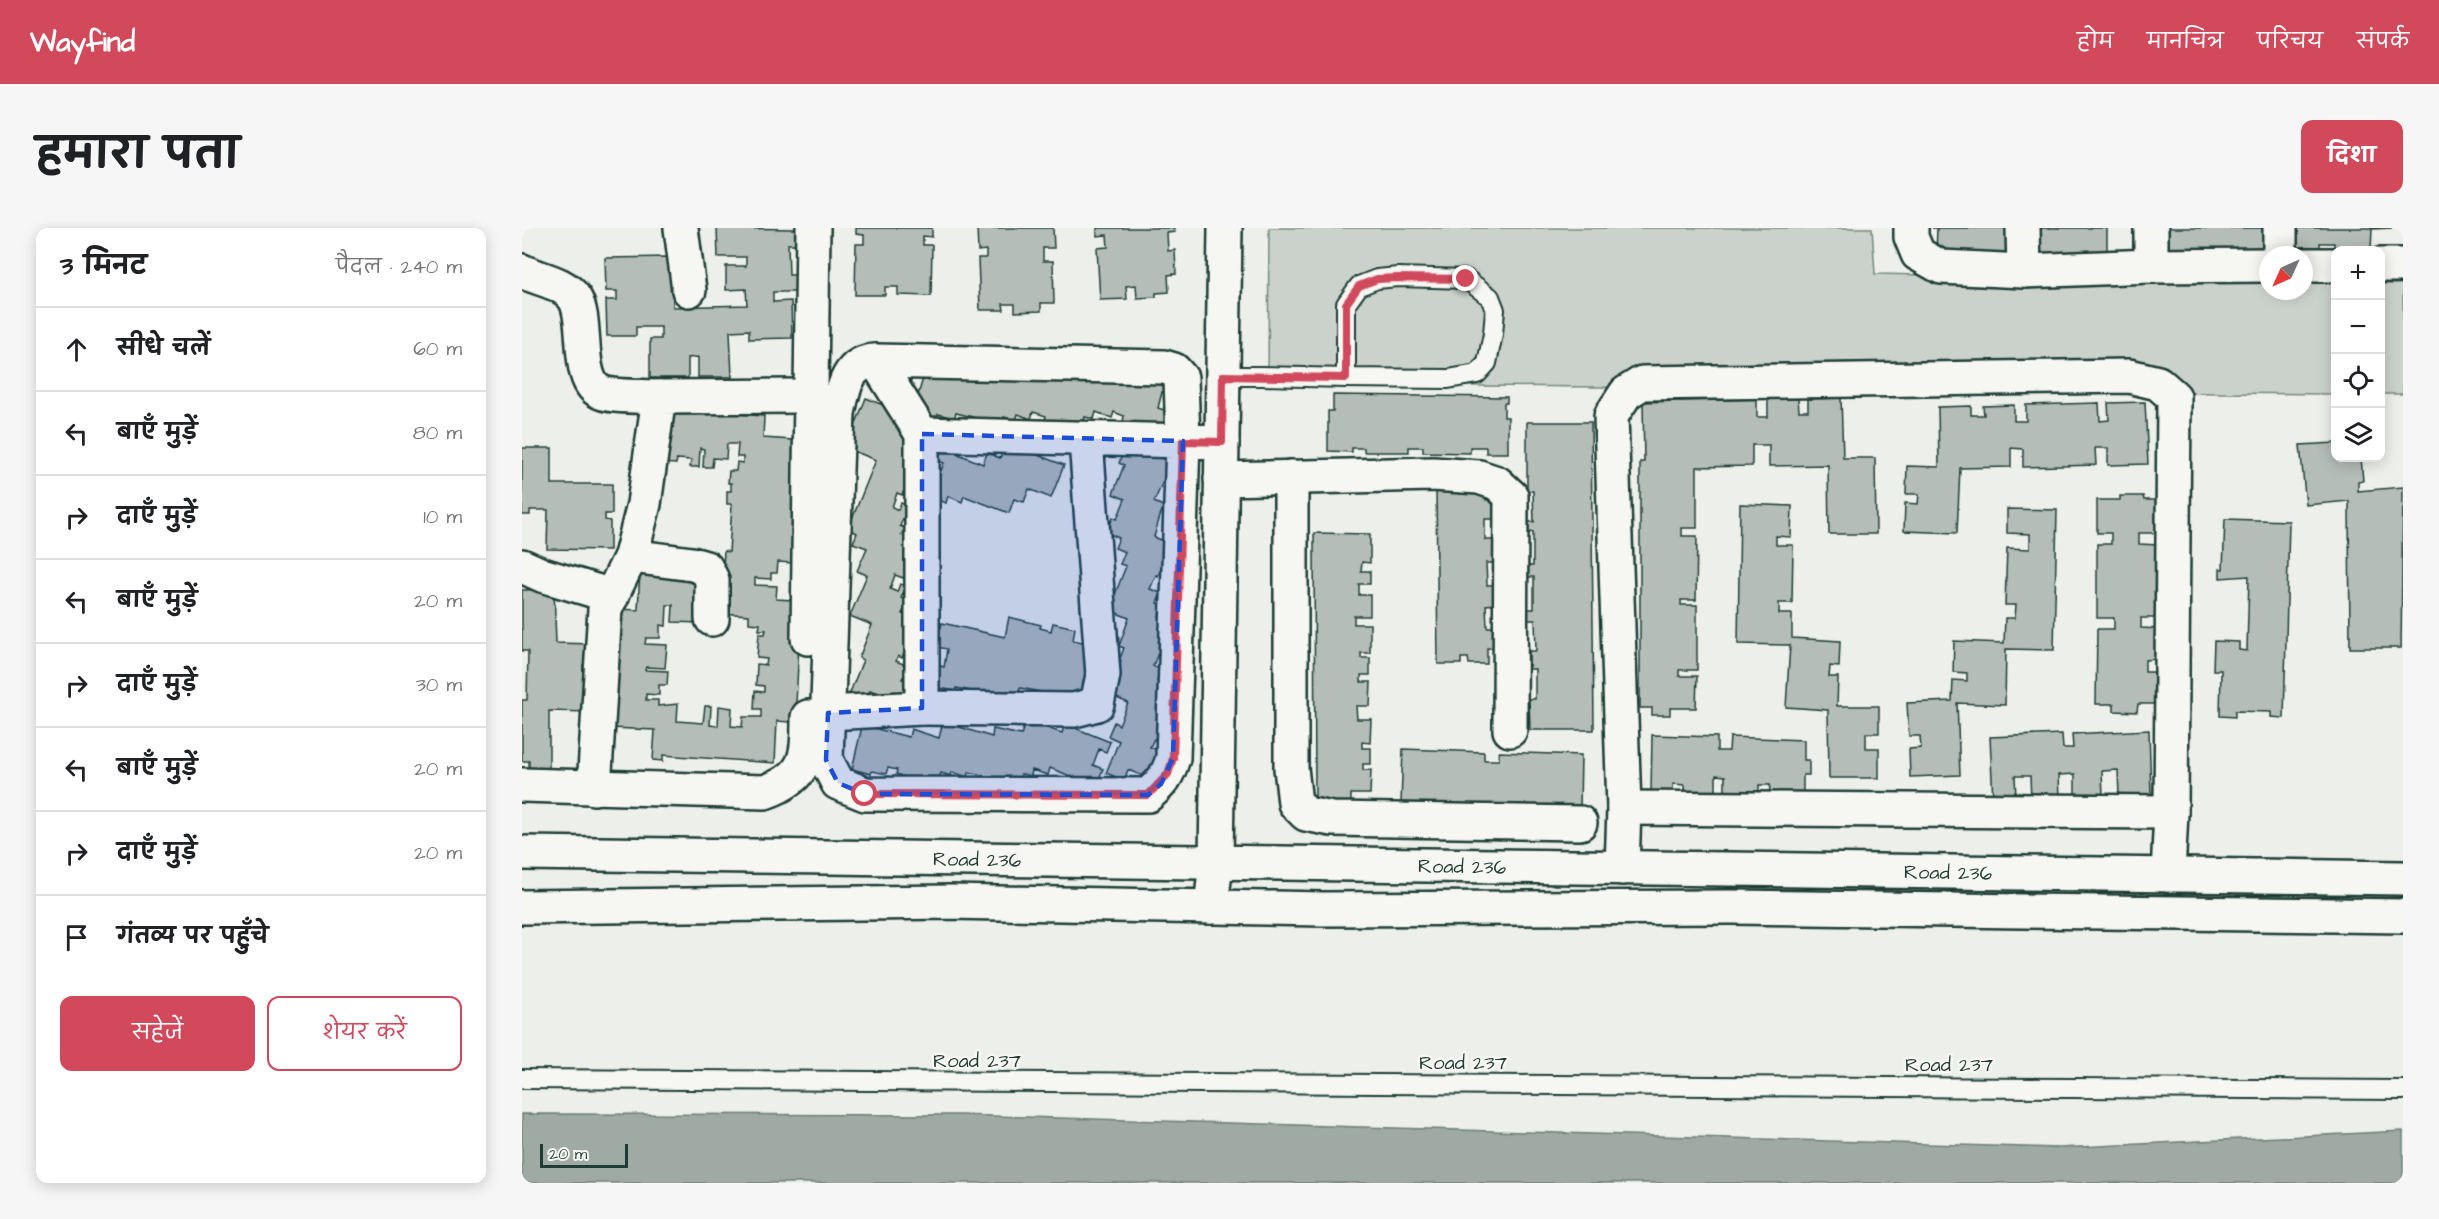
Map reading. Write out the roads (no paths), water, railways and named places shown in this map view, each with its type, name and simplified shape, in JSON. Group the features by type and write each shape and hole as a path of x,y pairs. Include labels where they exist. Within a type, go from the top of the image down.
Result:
{"street":[{"path":"681,228 689,290"},
{"path":"522,785 765,792 786,785 797,775 808,748 813,228"},
{"path":"1211,907 1216,862 1225,228"},
{"path":"1911,228 1911,237 1918,254 1941,267 2024,271 2259,265"},
{"path":"2023,228 2024,271"},
{"path":"2151,228 2151,266"},
{"path":"2280,228 2280,246"},
{"path":"2313,265 2331,265"},
{"path":"2385,265 2403,265"},
{"path":"522,271 553,282 575,298 584,337 585,367 591,383 602,393 659,397 810,396"},
{"path":"866,361 876,361 1164,367 1174,370 1181,378 1183,441 1173,758 1168,774 1148,795 865,794 838,783 826,760 838,413 846,377 866,361"},
{"path":"876,361 922,434 922,708"},
{"path":"1622,868 1624,808 1611,416 1626,393 1642,383 2129,376 2158,383 2174,396 2171,812 2168,875"},
{"path":"594,788 605,609 631,556 644,504 659,397"},
{"path":"922,434 1222,442"},
{"path":"828,713 922,708 1074,710 1097,704 1103,675 1086,440"},
{"path":"1221,479 1433,474 1479,477 1497,483 1511,496 1510,730"},
{"path":"1291,477 1291,768 1295,803 1306,814 1332,819 1580,823"},
{"path":"631,556 706,568 712,580 712,619"},
{"path":"522,566 542,575 612,596"},
{"path":"1624,808 2171,812"},
{"name":"Road 236","path":"522,853 2403,878"},
{"path":"522,907 950,902 1323,909 1731,907 2403,916"}],"lane":[{"path":"1223,376 1346,378 1448,379 1477,374 1487,363 1493,334 1495,309 1490,297 1466,279 1377,279 1359,286 1346,304 1346,378"},
{"name":"Road 237","path":"522,1079 2403,1090"}]}
